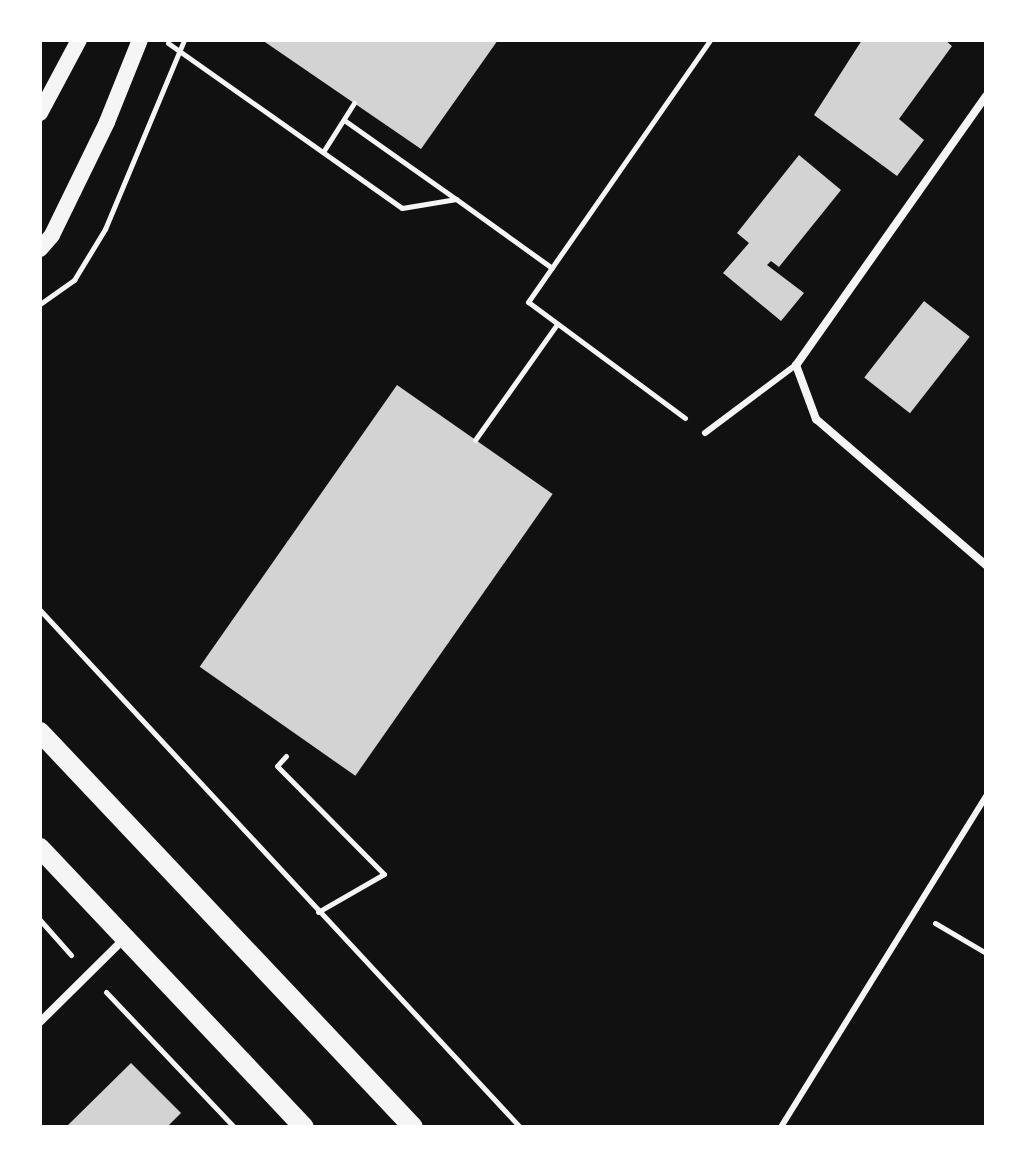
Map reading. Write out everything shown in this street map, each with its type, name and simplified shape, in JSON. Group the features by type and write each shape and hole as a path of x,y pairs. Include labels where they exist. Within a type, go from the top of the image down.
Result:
{"main road":[{"path":"40,113 79,40"},
{"path":"40,249 52,235 107,122 140,40"},
{"path":"40,732 413,1127"},
{"path":"40,848 304,1127"}],"street":[{"path":"986,96 796,365 816,419 986,565"},
{"path":"40,1022 126,938"}],"lane":[{"path":"705,433 796,365"},
{"path":"781,1127 986,796"}],"path":[{"path":"163,40 402,208 456,199"},
{"path":"40,304 74,280 133,171 184,40"},
{"path":"705,433 528,302 710,40"},
{"path":"323,152 354,103"},
{"path":"344,120 552,268"},
{"path":"475,440 557,324"},
{"path":"40,610 520,1127"},
{"path":"286,756 277,766 384,874 318,912"},
{"path":"914,910 986,953"},
{"path":"40,920 73,957"},
{"path":"113,999 234,1127"}],"building":[{"path":"262,40 498,40 421,149"},
{"path":"862,40 945,40 952,46 899,119 924,140 897,176 814,115"},
{"path":"799,155 841,190 779,267 771,261 767,265 804,293 781,321 723,273 749,243 737,233"},
{"path":"924,301 970,337 910,413 864,377"},
{"path":"397,385 553,494 355,776 200,667"},
{"path":"131,1063 181,1113 167,1127 66,1127"}]}
